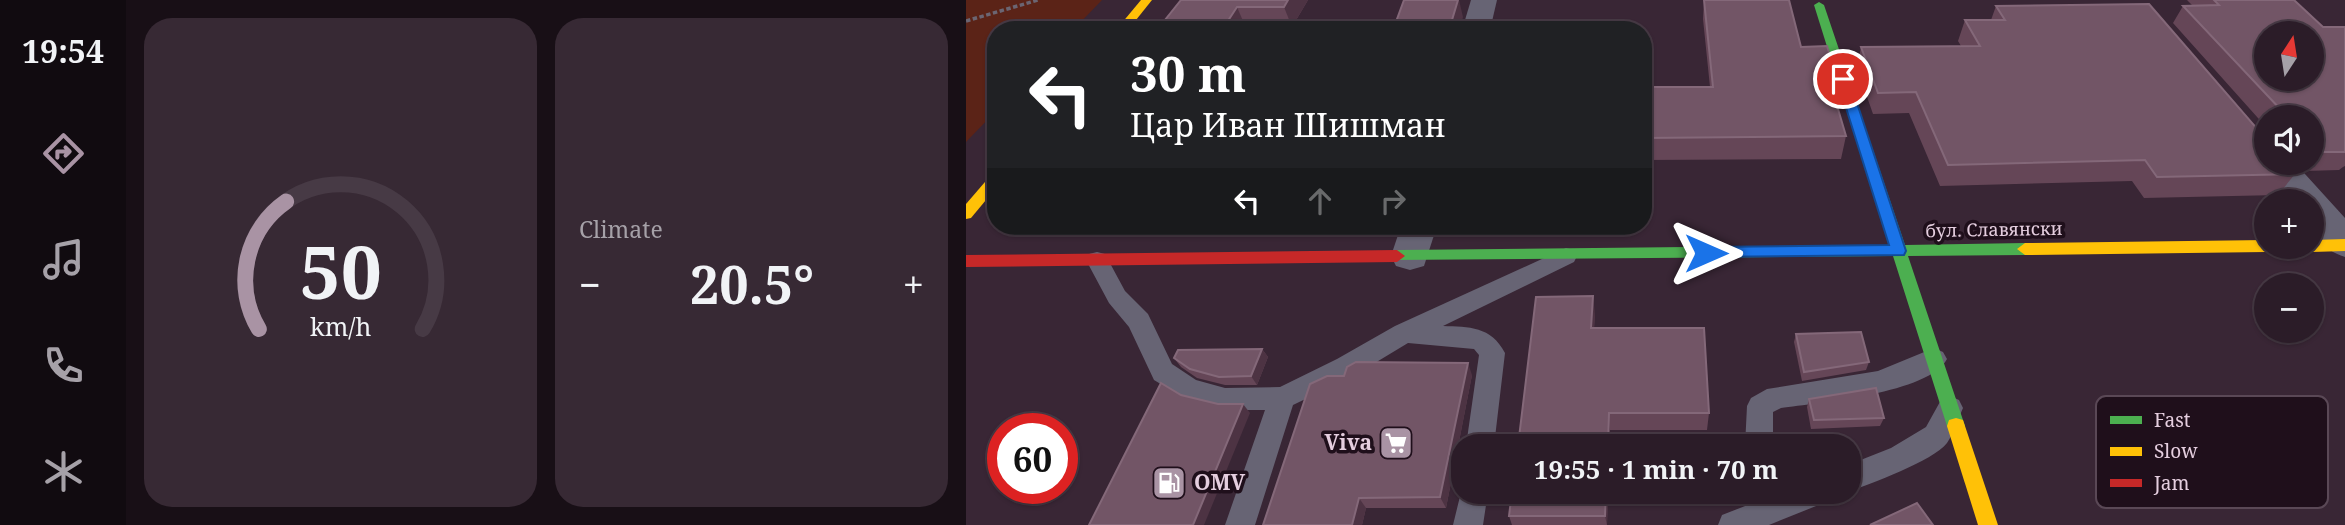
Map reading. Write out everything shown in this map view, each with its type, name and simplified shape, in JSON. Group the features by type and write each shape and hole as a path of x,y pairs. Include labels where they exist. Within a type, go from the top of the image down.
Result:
{"main road":[{"path":"1130,21 1147,0"},
{"path":"1819,5 1988,525"},
{"path":"966,214 987,189"},
{"name":"бул. Славянски","path":"966,261 1097,260 1415,241 1569,254 2254,246"},
{"path":"2324,245 2345,244"}],"street":[{"path":"1478,21 1484,0"},
{"path":"2286,175 2298,189"},
{"path":"2324,219 2345,244"}],"lane":[{"path":"1097,260 1117,297 1139,321 1163,372 1189,390 1224,399 1282,397 1346,367 1404,333 1569,254"},
{"path":"1404,333 1476,338 1492,353 1482,434"},
{"path":"1759,434 1760,406 1776,397 1896,378 1916,371 1934,359"},
{"path":"1240,525 1282,397"},
{"path":"1861,474 1900,457 1936,436 1950,408"},
{"path":"1468,525 1472,504"},
{"path":"1733,525 1785,504"}],"path":[{"path":"966,21 1038,0"}],"shaded area":[{"path":"966,0 1102,0 1082,21 987,21 987,120 966,142"}],"building":[{"path":"1181,0 1288,0 1284,7 1237,7 1228,21 1164,21"},
{"path":"1404,0 1458,0 1452,21 1396,21"},
{"path":"1704,0 1789,0 1801,47 1827,46 1841,92 1833,92 1846,136 1652,138 1652,87 1713,87"},
{"path":"2214,0 2294,0 2317,21 2254,21 2254,81 2183,6 2219,5"},
{"path":"2149,4 2254,125 2254,175 2157,177 2145,160 1948,165 1916,92 1878,93 1861,47 1980,46 1965,20 2005,20 1996,6"},
{"path":"2324,27 2345,27 2345,152 2324,152 2324,105 2276,105 2263,91 2324,91"},
{"path":"1593,296 1591,328 1704,328 1709,413 1609,413 1608,434 1519,434 1536,297"},
{"path":"1861,332 1869,362 1804,372 1796,334"},
{"path":"1262,349 1251,376 1219,377 1190,369 1174,358 1178,350"},
{"name":"Viva","path":"1356,362 1468,363 1453,434 1451,434 1440,497 1359,498 1352,525 1263,525 1310,384 1327,376 1344,376 1347,367"},
{"path":"1161,383 1181,395 1218,404 1243,404 1193,525 1089,525"},
{"path":"1876,388 1884,418 1814,420 1809,399"},
{"path":"1917,503 1933,525 1870,525"},
{"path":"1510,504 1606,504 1605,516 1509,516"}],"traffic: fast":[{"path":"1819,5 1956,426"},
{"path":"1397,256 2025,249"}],"traffic: slow":[{"path":"1130,21 1147,0"},
{"path":"966,214 987,189"},
{"path":"2324,246 2345,245"},
{"path":"2025,249 2254,246"},
{"path":"1956,426 1988,525"}],"traffic: jam":[{"path":"966,261 1397,256"}],"place":[{"name":"Viva","path":"1396,443"},
{"name":"OMV","path":"1169,483"}],"route":[{"path":"1706,253 1898,251 1843,79"}]}
